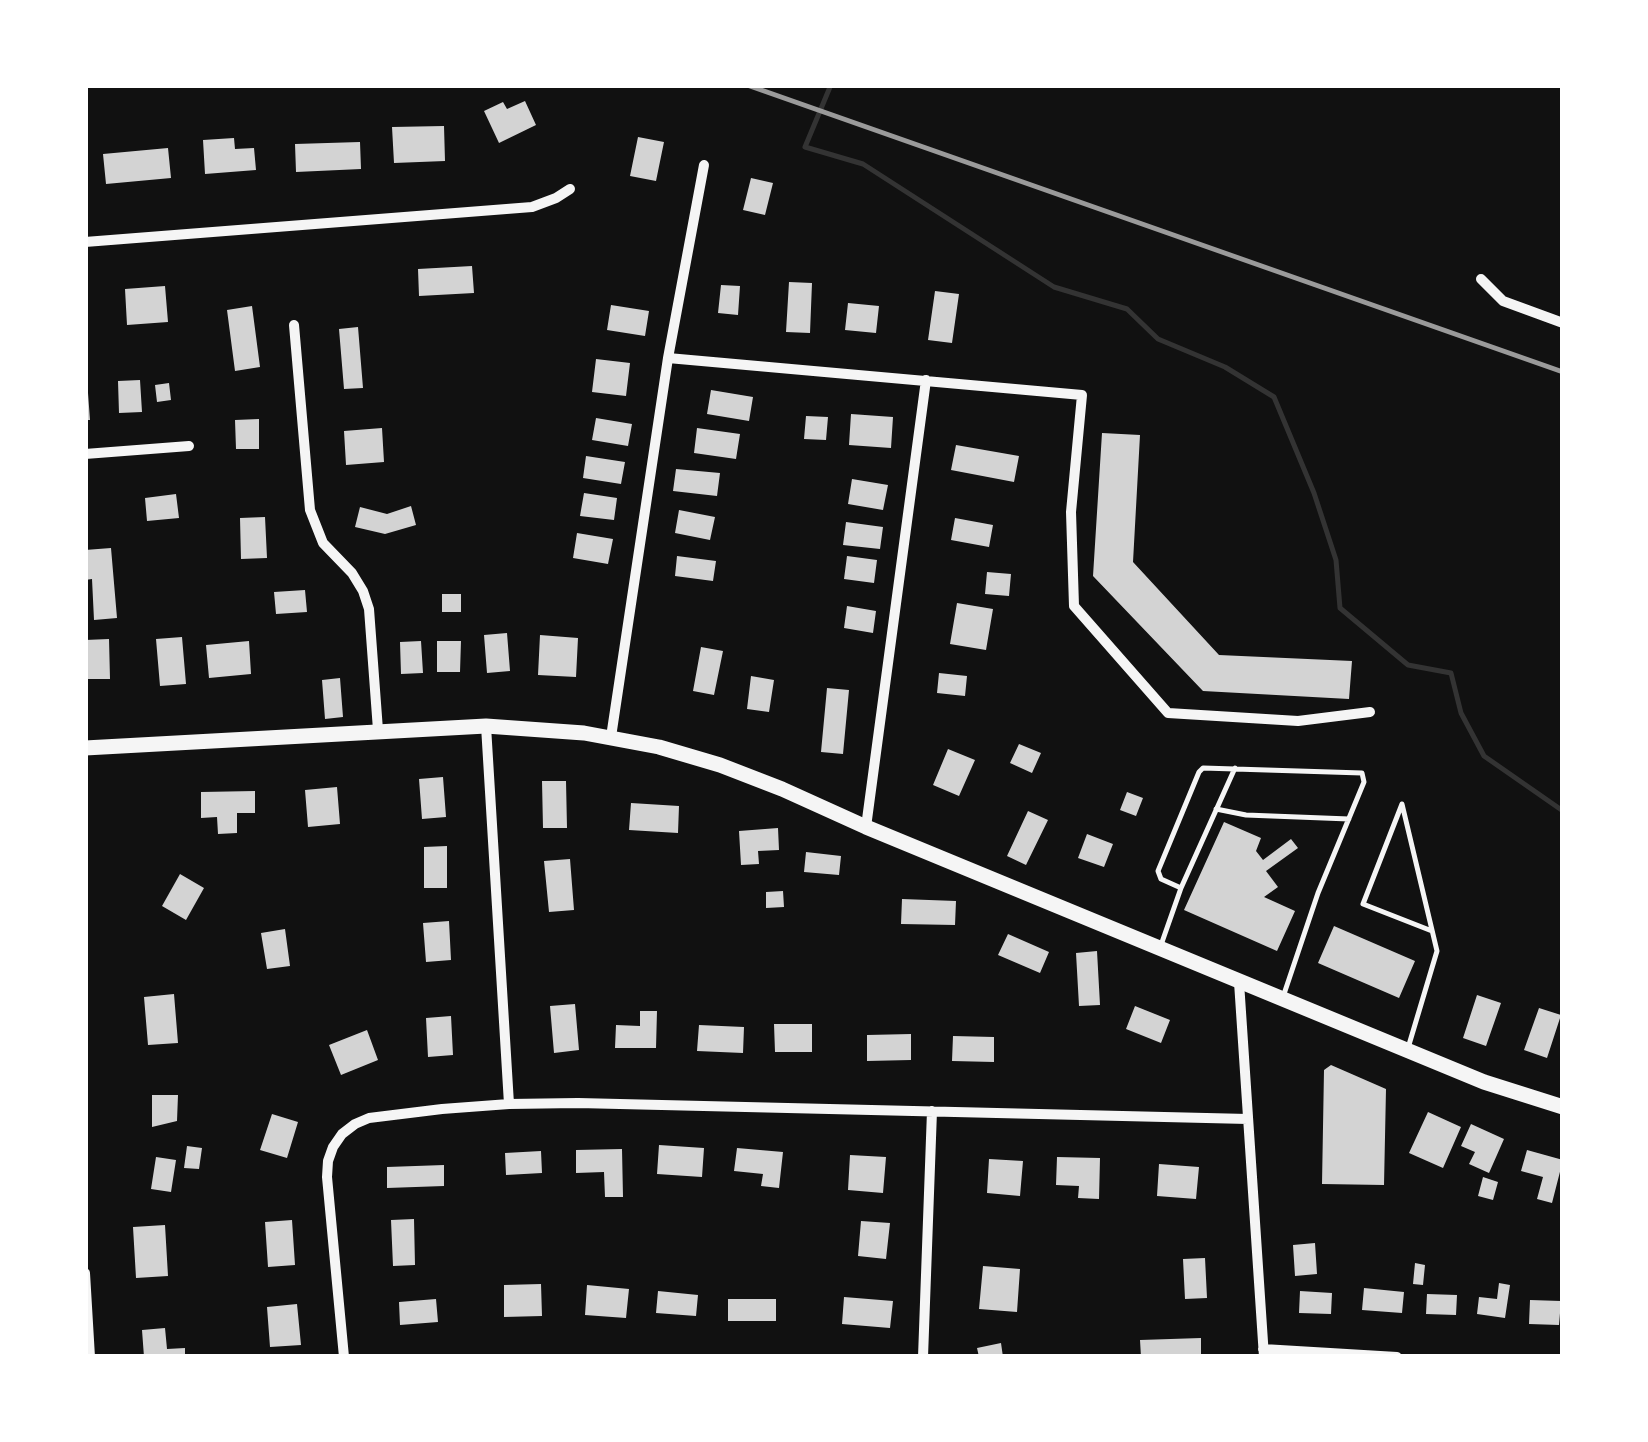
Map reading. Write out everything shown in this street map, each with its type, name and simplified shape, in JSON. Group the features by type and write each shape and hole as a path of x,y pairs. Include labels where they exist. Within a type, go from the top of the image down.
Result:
{"main road":[{"path":"85,748 486,726 611,737 659,747 782,789 1282,1000 1484,1082 1563,1107"}],"street":[{"path":"611,737 668,358 704,164"},
{"path":"85,242 532,207 570,188"},
{"path":"1481,278 1503,301 1563,323"},
{"path":"294,324 310,510 324,543 352,573 369,609 378,730"},
{"path":"668,358 1082,395 1071,512 1074,606 1168,714 1298,721 1370,712"},
{"path":"866,827 926,380"},
{"path":"85,454 190,446"},
{"path":"486,726 509,1104"},
{"path":"1239,982 1263,1353 1397,1357"},
{"path":"344,1357 328,1161 342,1134 369,1118 442,1109 578,1102 1248,1119"},
{"path":"924,1357 932,1111"},
{"path":"85,1273 90,1357"}],"lane":[{"path":"1181,888 1161,879 1158,871 1199,772 1209,767 1362,773 1364,782 1318,892 1282,1000"},
{"path":"1160,949 1181,888 1235,768"},
{"path":"1408,1051 1437,952 1402,804 1363,904 1432,932"},
{"path":"1216,809 1246,815 1348,819"}],"building":[{"path":"525,101 536,125 499,143 484,111 503,102 507,109"},
{"path":"444,126 445,161 394,163 392,127"},
{"path":"638,137 664,142 656,181 630,176"},
{"path":"234,138 235,149 254,148 256,170 205,174 203,140"},
{"path":"360,142 361,169 296,172 295,144"},
{"path":"168,148 171,178 106,184 103,154"},
{"path":"751,178 773,183 765,215 743,210"},
{"path":"472,266 474,293 419,296 418,269"},
{"path":"789,282 812,283 810,333 786,332"},
{"path":"721,285 740,286 738,315 718,313"},
{"path":"165,286 168,322 127,325 125,289"},
{"path":"935,291 959,294 952,343 928,340"},
{"path":"848,303 879,306 876,333 845,330"},
{"path":"611,305 649,311 645,336 607,330"},
{"path":"252,306 260,367 235,371 227,310"},
{"path":"358,327 363,388 344,389 339,329"},
{"path":"596,359 630,363 626,396 592,392"},
{"path":"140,380 142,412 119,413 118,381"},
{"path":"169,383 171,400 157,402 155,385"},
{"path":"711,390 753,397 749,421 707,414"},
{"path":"88,393 90,420 85,420"},
{"path":"851,414 893,417 891,448 849,445"},
{"path":"806,416 828,417 826,440 804,439"},
{"path":"596,418 632,424 628,446 592,440"},
{"path":"259,419 259,449 236,449 235,420"},
{"path":"382,428 384,462 346,465 344,431"},
{"path":"697,428 740,434 736,459 694,453"},
{"path":"1102,433 1140,435 1133,562 1219,655 1352,661 1349,699 1203,691 1093,576"},
{"path":"956,445 1019,456 1014,482 951,470"},
{"path":"586,456 625,462 621,484 583,478"},
{"path":"676,469 720,473 717,496 673,491"},
{"path":"852,479 888,485 883,510 848,504"},
{"path":"584,493 617,498 614,520 580,516"},
{"path":"176,494 179,518 147,521 145,498"},
{"path":"411,506 416,525 385,534 355,527 360,507 387,514"},
{"path":"679,510 715,517 710,540 675,533"},
{"path":"265,517 267,558 241,559 240,518"},
{"path":"955,518 993,525 989,547 951,540"},
{"path":"846,522 883,527 880,549 843,545"},
{"path":"577,533 613,539 608,564 573,558"},
{"path":"111,548 117,618 94,620 92,579 85,580 85,550"},
{"path":"677,556 716,561 713,581 675,576"},
{"path":"847,556 877,560 874,583 844,579"},
{"path":"987,572 1011,574 1009,596 985,594"},
{"path":"305,590 307,612 276,614 274,592"},
{"path":"442,594 461,594 461,612 442,612"},
{"path":"957,603 993,609 986,650 950,644"},
{"path":"847,606 876,611 873,633 844,628"},
{"path":"507,633 510,671 487,673 484,635"},
{"path":"540,635 578,638 576,677 538,675"},
{"path":"182,637 186,684 160,686 156,639"},
{"path":"109,639 110,679 85,679 85,640"},
{"path":"249,641 251,674 209,678 206,645"},
{"path":"421,641 423,673 401,674 400,642"},
{"path":"437,641 461,641 460,672 437,672"},
{"path":"701,647 723,651 714,695 693,691"},
{"path":"939,673 967,676 965,696 937,693"},
{"path":"751,676 774,680 769,712 747,709"},
{"path":"340,678 343,717 325,719 322,680"},
{"path":"827,688 849,690 843,754 821,752"},
{"path":"1019,744 1041,753 1032,773 1010,763"},
{"path":"948,749 975,760 959,796 933,785"},
{"path":"443,777 446,817 422,819 419,779"},
{"path":"542,781 566,781 567,828 543,828"},
{"path":"337,787 340,824 308,827 305,790"},
{"path":"255,791 255,813 237,813 237,833 218,834 217,817 201,818 201,792"},
{"path":"1127,792 1143,798 1136,816 1120,810"},
{"path":"631,803 679,806 678,833 629,830"},
{"path":"1028,811 1048,820 1026,865 1007,856"},
{"path":"1224,822 1261,838 1256,851 1263,860 1291,839 1298,848 1266,871 1278,887 1264,897 1295,911 1277,951 1184,910"},
{"path":"778,828 779,850 758,851 759,864 741,865 739,831"},
{"path":"1087,834 1113,844 1104,867 1078,858"},
{"path":"447,846 447,888 424,888 424,847"},
{"path":"806,852 841,856 839,875 804,872"},
{"path":"570,859 574,910 549,912 544,861"},
{"path":"180,874 204,888 186,920 162,906"},
{"path":"783,891 784,907 766,908 766,892"},
{"path":"902,899 956,901 955,925 901,924"},
{"path":"449,921 451,960 426,962 423,923"},
{"path":"1334,926 1415,961 1399,998 1318,963"},
{"path":"285,929 290,966 267,969 261,933"},
{"path":"1008,934 1049,952 1040,973 998,955"},
{"path":"1097,951 1100,1005 1079,1006 1076,953"},
{"path":"174,994 178,1043 148,1045 144,997"},
{"path":"1477,995 1501,1003 1486,1046 1463,1038"},
{"path":"575,1004 579,1050 554,1053 550,1006"},
{"path":"1135,1006 1170,1020 1161,1043 1126,1029"},
{"path":"1539,1008 1561,1015 1547,1058 1524,1050"},
{"path":"640,1011 657,1011 656,1048 615,1048 616,1025 640,1026"},
{"path":"451,1016 453,1055 428,1057 426,1018"},
{"path":"774,1024 812,1024 812,1052 775,1052"},
{"path":"699,1025 744,1027 743,1053 697,1051"},
{"path":"367,1030 378,1060 341,1075 329,1045"},
{"path":"911,1034 911,1060 867,1061 867,1035"},
{"path":"953,1036 994,1037 994,1062 952,1061"},
{"path":"1331,1065 1386,1089 1384,1185 1322,1184 1324,1070"},
{"path":"152,1095 178,1095 177,1121 152,1127"},
{"path":"1428,1112 1461,1127 1443,1168 1409,1153"},
{"path":"272,1114 298,1122 287,1158 260,1150"},
{"path":"1471,1124 1504,1139 1489,1173 1469,1164 1475,1152 1461,1146"},
{"path":"659,1145 704,1148 702,1177 657,1174"},
{"path":"187,1146 202,1148 199,1169 184,1168"},
{"path":"737,1148 783,1152 779,1188 761,1186 763,1174 734,1171"},
{"path":"622,1149 623,1197 605,1197 604,1172 576,1173 576,1150"},
{"path":"1527,1150 1563,1160 1552,1203 1537,1199 1543,1177 1521,1171"},
{"path":"541,1151 542,1173 506,1175 505,1153"},
{"path":"850,1155 886,1157 883,1193 848,1190"},
{"path":"156,1157 176,1160 171,1192 151,1189"},
{"path":"1057,1157 1100,1158 1099,1199 1078,1198 1079,1186 1056,1185"},
{"path":"989,1159 1023,1161 1020,1196 987,1193"},
{"path":"1159,1164 1199,1167 1196,1199 1157,1196"},
{"path":"444,1165 444,1186 387,1188 387,1167"},
{"path":"1483,1177 1498,1182 1493,1200 1478,1196"},
{"path":"414,1219 415,1265 393,1266 391,1220"},
{"path":"292,1220 295,1265 268,1267 265,1222"},
{"path":"861,1221 890,1223 886,1259 858,1256"},
{"path":"165,1225 168,1276 136,1278 133,1227"},
{"path":"1315,1243 1317,1274 1295,1276 1293,1245"},
{"path":"1205,1258 1207,1298 1185,1299 1183,1259"},
{"path":"1415,1263 1425,1265 1423,1285 1413,1284"},
{"path":"983,1266 1020,1269 1017,1312 979,1309"},
{"path":"1499,1283 1510,1285 1505,1318 1477,1314 1479,1297 1497,1299"},
{"path":"541,1284 542,1316 504,1317 504,1285"},
{"path":"587,1285 629,1289 626,1318 585,1315"},
{"path":"1364,1288 1404,1292 1402,1313 1362,1310"},
{"path":"658,1291 698,1295 696,1316 656,1313"},
{"path":"1300,1291 1332,1293 1331,1314 1299,1313"},
{"path":"1427,1294 1457,1295 1456,1315 1426,1314"},
{"path":"844,1297 893,1301 890,1328 842,1324"},
{"path":"436,1299 438,1322 400,1325 399,1302"},
{"path":"728,1299 776,1299 776,1321 728,1321"},
{"path":"1530,1300 1561,1301 1559,1325 1529,1324"},
{"path":"297,1304 301,1345 270,1347 267,1307"},
{"path":"165,1328 167,1349 185,1348 185,1357 144,1357 142,1330"},
{"path":"1201,1338 1201,1357 1141,1357 1140,1340"},
{"path":"1001,1343 1003,1357 979,1357 977,1348"}],"waterway":[{"path":"827,85 830,87 805,147 863,164 1054,287 1127,309 1158,339 1225,367 1274,397 1314,493 1336,560 1340,608 1408,665 1451,673 1461,713 1484,756 1563,811"}],"railway":[{"path":"747,85 1563,372"}]}
